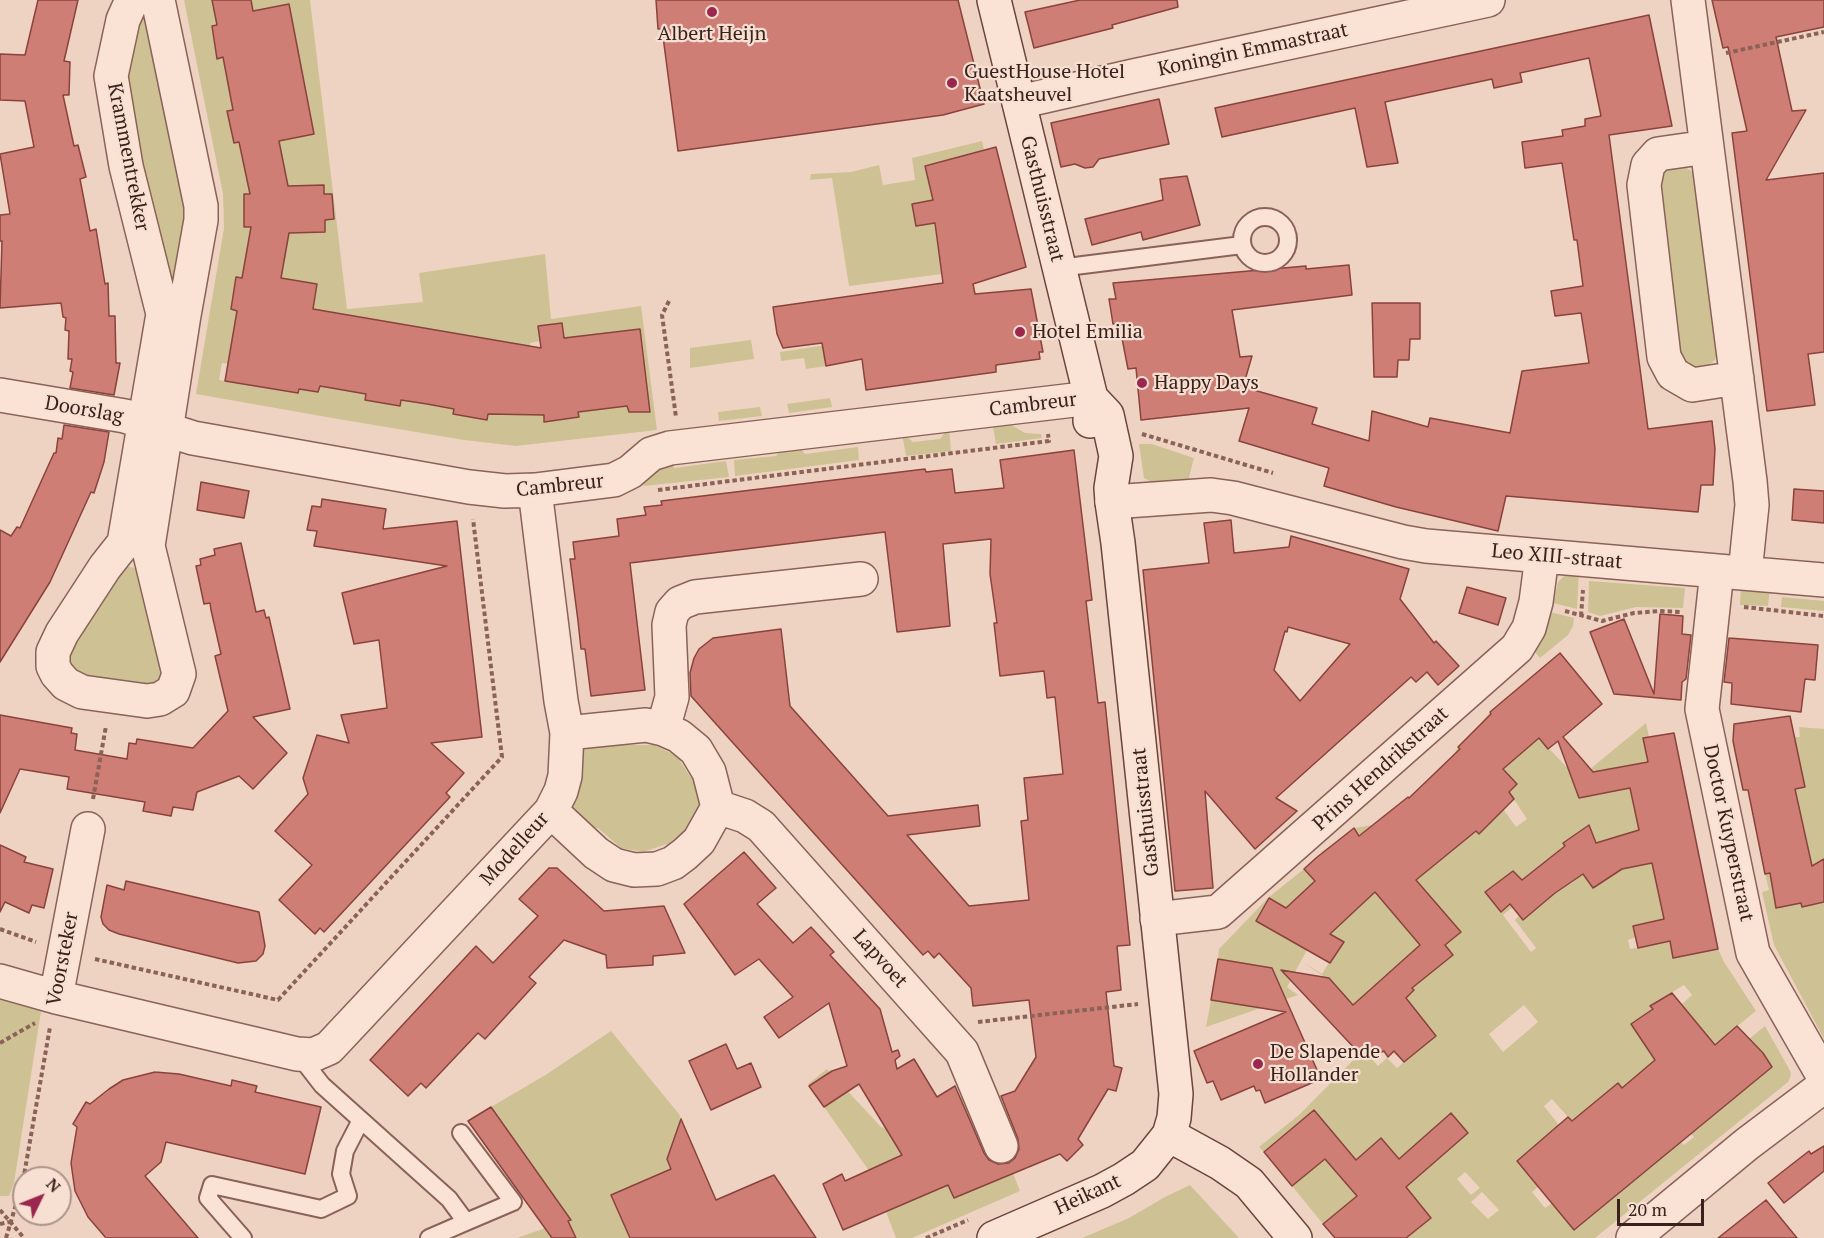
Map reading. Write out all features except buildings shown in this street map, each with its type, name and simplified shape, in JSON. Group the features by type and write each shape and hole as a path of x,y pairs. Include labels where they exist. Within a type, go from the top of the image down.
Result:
{"street":[{"name":"Krammentrekker","path":"132,0 123,20 111,76 126,165 173,315"},
{"name":"Krammentrekker","path":"136,545 105,567 62,633 53,652 52,666 57,674 66,684 82,692 147,701 160,699 173,692 179,674 136,545 173,315 198,241 201,206 158,0"},
{"name":"Gasthuisstraat","path":"994,0 1091,398 1089,420 1096,460 1111,495 1176,1094 1174,1118 1169,1135"},
{"name":"Koningin Emmastraat","path":"1019,102 1133,75 1488,0"},
{"name":"Doctor Kuyperstraat","path":"1688,0 1752,505 1731,572 1702,709 1753,954 1824,1077"},
{"path":"1707,147 1658,154 1648,165 1644,185 1662,345 1664,357 1673,374 1692,385 1737,378"},
{"name":"Doorslag","path":"0,395 125,416 155,426"},
{"name":"Gasthuisstraat","path":"1091,398 1107,415 1112,433 1116,456 1111,495"},
{"name":"Cambreur","path":"155,426 193,438 469,487 505,491 535,490 614,480 630,472 651,454 681,447 1091,398"},
{"name":"Modelleur","path":"0,981 56,997 297,1054 314,1055 329,1048 551,811 561,791 565,776 567,733 535,490"},
{"name":"Leo XIII-straat","path":"1111,495 1211,495 1233,498 1426,546 1824,580"},
{"name":"Prins Hendrikstraat","path":"1157,920 1218,912 1517,648 1529,628 1536,602 1542,556"},
{"path":"663,729 672,697 669,625 672,612 680,603 695,597 861,579"},
{"path":"551,811 596,853 614,865 634,870 657,869 673,863 685,854 699,841 718,807 709,772 696,750 679,736 646,725 567,733"},
{"name":"Lapvoet","path":"718,807 745,816 761,826 953,1041 962,1052 1001,1146"},
{"name":"Voorsteker","path":"56,997 88,829"},
{"path":"1633,1238 1747,1144 1824,1086"},
{"path":"1169,1135 1220,1163 1249,1183 1295,1238"},
{"name":"Heikant","path":"981,1229 1102,1191 1145,1165 1169,1135"}],"lane":[{"path":"1059,268 1242,245"},
{"path":"297,1054 322,1085 449,1199 466,1222"},
{"path":"243,1238 208,1198 212,1185 321,1209 348,1196 341,1174 345,1151 361,1120"},
{"path":"429,1238 513,1202 461,1133"}],"path":[{"path":"1696,59 1824,32"},
{"path":"669,301 662,315 681,447"},
{"path":"655,490 1049,441 1043,405"},
{"path":"1112,433 1145,434 1275,474 1287,495 1293,514"},
{"path":"65,953 278,1000 502,757 469,487"},
{"path":"88,829 111,696"},
{"name":"Voorsteker","path":"6,1238 23,1181 56,997"},
{"path":"953,1041 975,1023 1165,1001"},
{"path":"0,1210 24,1238"},
{"path":"0,1224 10,1221"},
{"path":"926,1238 981,1229"}],"shaded area":[{"path":"184,0 212,0 217,25 212,26 217,59 223,57 234,110 227,111 234,143 240,142 250,194 244,194 244,226 251,227 242,278 236,278 231,309 237,311 228,364 222,363 219,380 298,393 299,389 315,392 316,385 369,394 368,401 400,406 401,400 454,409 453,414 487,420 488,414 544,415 545,422 578,417 578,412 631,406 650,412 640,329 564,339 561,323 539,326 540,341 530,343 534,376 499,376 505,342 313,309 281,278 289,233 334,219 332,194 324,194 324,186 288,186 279,141 314,134 310,111 305,88 270,95 262,56 298,49 289,4 253,11 251,0 310,0 347,309 423,302 419,273 545,254 551,319 641,306 657,430 516,446 464,440 196,394 224,228 223,194"},
{"path":"145,15 192,213 181,283 168,286 121,71 138,17"},
{"path":"982,141 984,150 964,155 967,166 952,170 949,159 924,165 930,187 933,187 942,274 849,286 832,178 810,180 811,174 851,172 879,165 883,185 915,180 912,158"},
{"path":"1684,166 1694,173 1718,353 1709,365 1699,368 1692,367 1680,359 1656,188 1661,172 1668,167"},
{"path":"751,340 754,359 690,368 690,348"},
{"path":"860,340 858,343 823,348 826,366 806,369 804,358 781,361 780,352"},
{"path":"830,398 832,407 789,413 787,404"},
{"path":"760,407 762,416 719,421 718,412"},
{"path":"992,421 1008,423 1025,433 1041,434 1042,438 996,444"},
{"path":"949,427 951,451 906,456 902,433 913,442 940,439"},
{"path":"1139,444 1152,444 1194,458 1187,485 1157,485 1144,478"},
{"path":"785,445 798,445 805,454 858,447 859,460 735,476 734,460 776,456"},
{"path":"673,459 674,468 726,461 729,477 644,486 644,479"},
{"path":"120,566 138,568 170,670 153,691 71,677 66,644"},
{"path":"1579,572 1577,609 1553,603 1558,582 1565,575"},
{"path":"1589,581 1685,588 1683,608 1636,607 1600,616 1588,612"},
{"path":"1741,584 1770,586 1768,606 1740,605"},
{"path":"1782,597 1824,601 1824,611 1781,607"},
{"path":"1550,612 1574,618 1573,626 1568,635 1540,658 1535,652"},
{"path":"1490,712 1523,751 1539,738 1578,779 1646,723 1649,737 1643,738 1649,765 1644,795 1632,797 1634,810 1687,800 1691,812 1642,822 1652,863 1704,881 1707,894 1676,900 1679,916 1633,926 1636,937 1628,940 1630,949 1670,941 1674,958 1718,949 1756,1011 1735,1028 1725,1106 1772,1067 1749,1039 1765,1026 1791,1073 1788,1082 1595,1238 1406,1238 1431,1218 1421,1206 1357,1196 1323,1224 1292,1186 1342,1145 1291,1130 1264,1152 1259,1147 1300,1114 1379,1034 1332,982 1301,961 1287,987 1298,995 1206,1027 1211,1000 1271,981 1273,968 1218,959 1219,949 1269,897 1304,869 1315,881 1337,928 1366,900 1321,852 1335,843 1364,865 1384,903 1438,967 1453,955 1445,945 1457,935 1458,930 1415,878 1379,861 1355,828 1378,824 1432,867 1452,851 1409,798 1414,794 1471,826 1478,833 1453,756 1458,747 1496,785 1490,791 1516,827 1527,819 1508,794 1517,784 1494,761 1501,754 1475,730","holes":["1598,775 1602,794 1585,797 1581,781","1588,825 1596,845 1603,881 1593,888 1583,874 1568,884 1575,860 1565,842","1541,865 1549,875 1530,889 1522,879","1509,874 1526,893 1501,912 1485,892","1269,898 1324,929 1330,961 1322,974 1301,961 1307,950 1256,921","1513,907 1523,920 1519,916 1515,920 1536,948 1531,952 1503,915","1385,975 1409,1000 1400,1009 1377,983","1684,985 1692,995 1682,1004 1687,1012 1668,1028 1650,1006","1524,1005 1538,1022 1503,1052 1489,1034","1644,1015 1660,1039 1647,1048 1631,1024","1380,1041 1404,1062 1397,1068 1387,1058 1378,1066 1367,1054","1552,1099 1575,1125 1526,1172 1517,1161 1559,1125 1544,1106","1688,1108 1702,1125 1691,1134 1694,1137 1684,1145 1681,1142 1678,1144 1660,1122","1451,1113 1468,1133 1422,1173 1405,1154","1381,1138 1391,1150 1375,1164 1339,1174","1580,1152 1616,1195 1574,1230 1552,1203 1545,1208 1532,1192","1465,1172 1480,1188 1471,1195 1457,1179","1482,1192 1499,1210 1488,1219 1471,1202"]},
{"path":"1799,727 1824,729 1824,859 1816,864 1824,884 1822,880 1773,890 1777,908 1801,903 1803,907 1824,902 1824,1039 1774,945 1762,892 1769,890 1765,874 1779,871 1782,884 1814,877 1804,827 1788,830 1785,815 1754,821 1750,798 1805,787 1803,779 1798,780 1795,761 1789,762 1783,737 1800,737"},
{"path":"618,738 626,745 654,745 677,756 691,778 702,781 700,812 678,849 667,844 643,852 621,848 598,828 585,829 573,816 570,801 578,758 590,744"},
{"path":"0,992 42,1005 17,1166 12,1166 12,1188 9,1196 0,1196"},
{"path":"611,1031 679,1114 732,1238 517,1238 571,1219 491,1107 547,1074"},
{"path":"827,1069 882,1128 923,1104 935,1152 954,1198 996,1181 976,1131 955,1139 943,1110 962,1097 1003,1148 1020,1191 912,1238 896,1238 872,1175 824,1107 839,1096 808,1084"},
{"path":"1190,1185 1239,1238 1082,1238 1129,1218"}],"place":[{"name":"Albert Heijn","path":"712,12"},
{"name":"GuestHouse Hotel Kaatsheuvel","path":"952,83"},
{"name":"Hotel Emilia","path":"1020,332"},
{"name":"Happy Days","path":"1142,383"},
{"name":"De Slapende Hollander","path":"1258,1064"}]}
